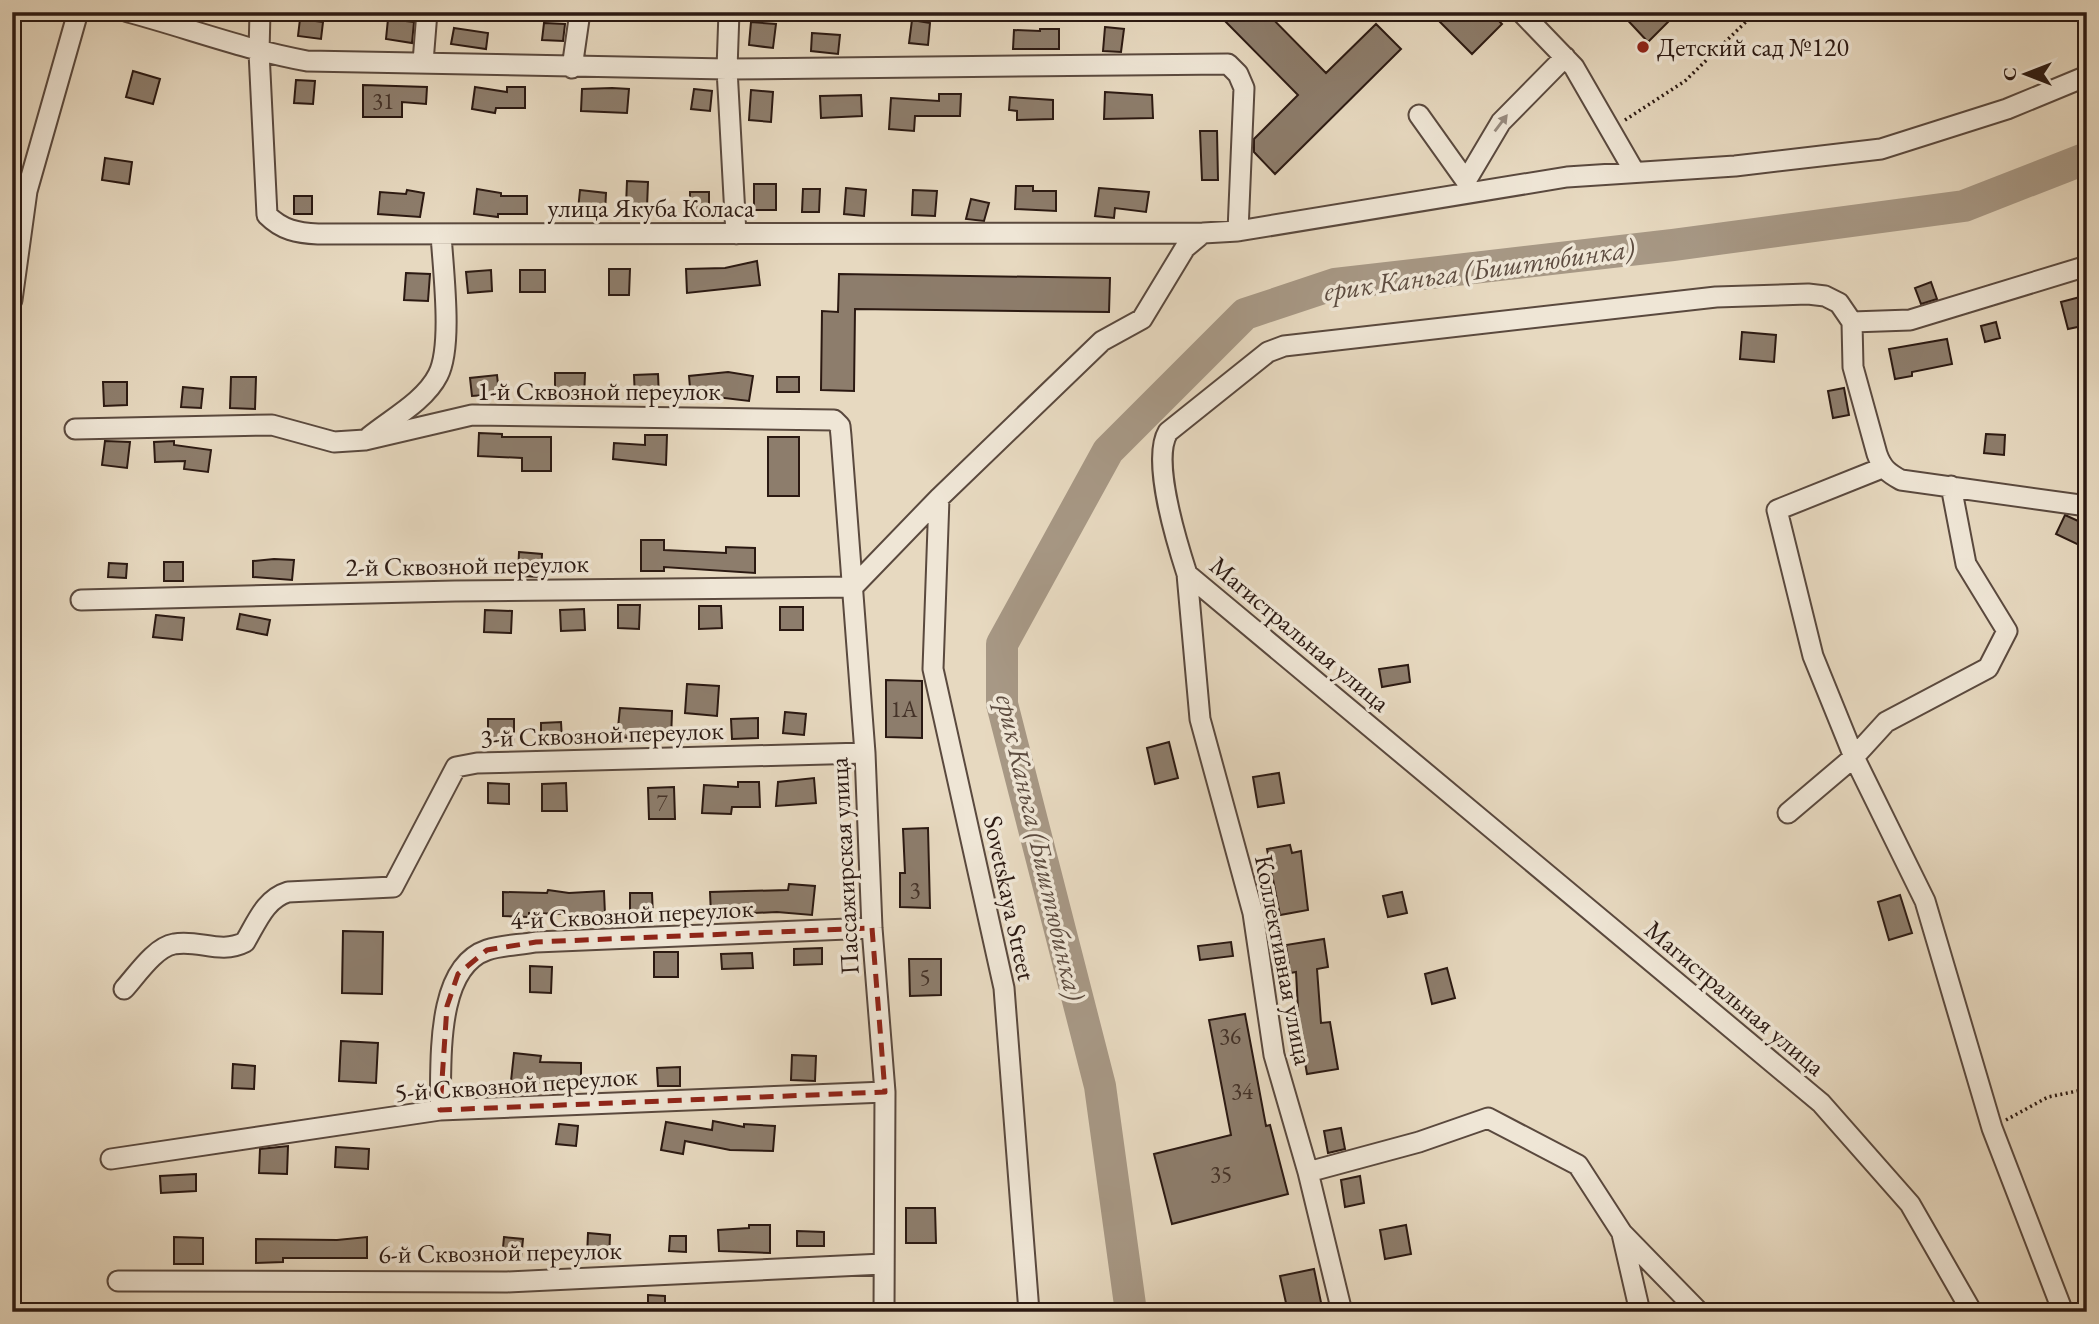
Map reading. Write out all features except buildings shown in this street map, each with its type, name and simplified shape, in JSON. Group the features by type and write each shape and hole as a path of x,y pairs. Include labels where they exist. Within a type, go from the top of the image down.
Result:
{"street":[{"path":"12,300 27,191 78,12"},
{"path":"128,12 207,33 259,52 306,61 727,69 1228,64 1238,74 1244,88 1238,231"},
{"name":"улица Якуба Коласа","path":"260,12 259,52 267,215 277,226 304,234 1238,231 1467,187 1634,171 1735,166 1881,149 2007,109 2087,76"},
{"path":"423,62 427,12"},
{"path":"572,68 580,12"},
{"path":"729,12 727,69 736,234"},
{"path":"1521,12 1574,67 1634,171"},
{"path":"1419,115 1467,187 1501,122 1564,57"},
{"path":"853,587 939,498 1102,341 1142,319 1185,248 1203,233"},
{"path":"365,440 425,393 438,377 446,355 441,234"},
{"path":"2087,266 1910,320 1852,322 1853,367 1882,468 1901,480 2087,506"},
{"name":"Магистральная улица","path":"1852,322 1839,303 1825,296 1808,294 1716,297 1436,327 1276,348 1172,427 1164,439 1162,451 1171,523 1187,574 1821,1103 1910,1204 1972,1312"},
{"name":"1-й Сквозной переулок","path":"75,429 272,425 334,442 365,440 472,415 834,420"},
{"name":"Пассажирская улица","path":"834,420 841,436 853,587 865,753 872,928 885,1092 884,1312"},
{"path":"1882,468 1777,510 1813,656 1854,757 1925,901 1992,1128 2063,1312"},
{"path":"1788,813 1854,757 1886,722 1988,668 2007,631 1966,564 1951,486"},
{"name":"Sovetskaya Street","path":"939,498 933,669 1004,988 1029,1312"},
{"name":"Коллективная улица","path":"1187,574 1200,719 1253,913 1274,1055 1308,1172 1342,1312"},
{"name":"2-й Сквозной переулок","path":"81,600 455,591 853,587"},
{"name":"3-й Сквозной переулок","path":"124,989 159,952 173,944 223,949 245,942 268,903 278,895 288,892 393,887 456,767 477,763 865,753"},
{"name":"4-й Сквозной переулок","path":"440,1110 447,1006 458,974 471,959 487,950 536,942 872,928"},
{"name":"5-й Сквозной переулок","path":"111,1159 440,1110 885,1092"},
{"path":"1308,1172 1419,1142 1488,1118 1578,1165 1622,1233 1699,1312"},
{"path":"1622,1233 1640,1312"},
{"name":"6-й Сквозной переулок","path":"118,1281 508,1282 883,1264"}],"path":[{"path":"1611,127 1636,115 1685,81 1756,12"},
{"path":"1992,1128 2048,1097 2087,1089"}],"highlighted area":[{"path":"872,928 885,1092 440,1110 447,1006 458,974 487,950 536,942"}],"waterway":[{"name":"ерик Каньга (Биштюбинка)","path":"1131,1312 1100,1086 1002,704 1002,644 1108,451 1245,314 1335,284 1673,245 1964,206 2087,158"}],"place":[{"name":"Детский сад №120","path":"1643,47"}]}
